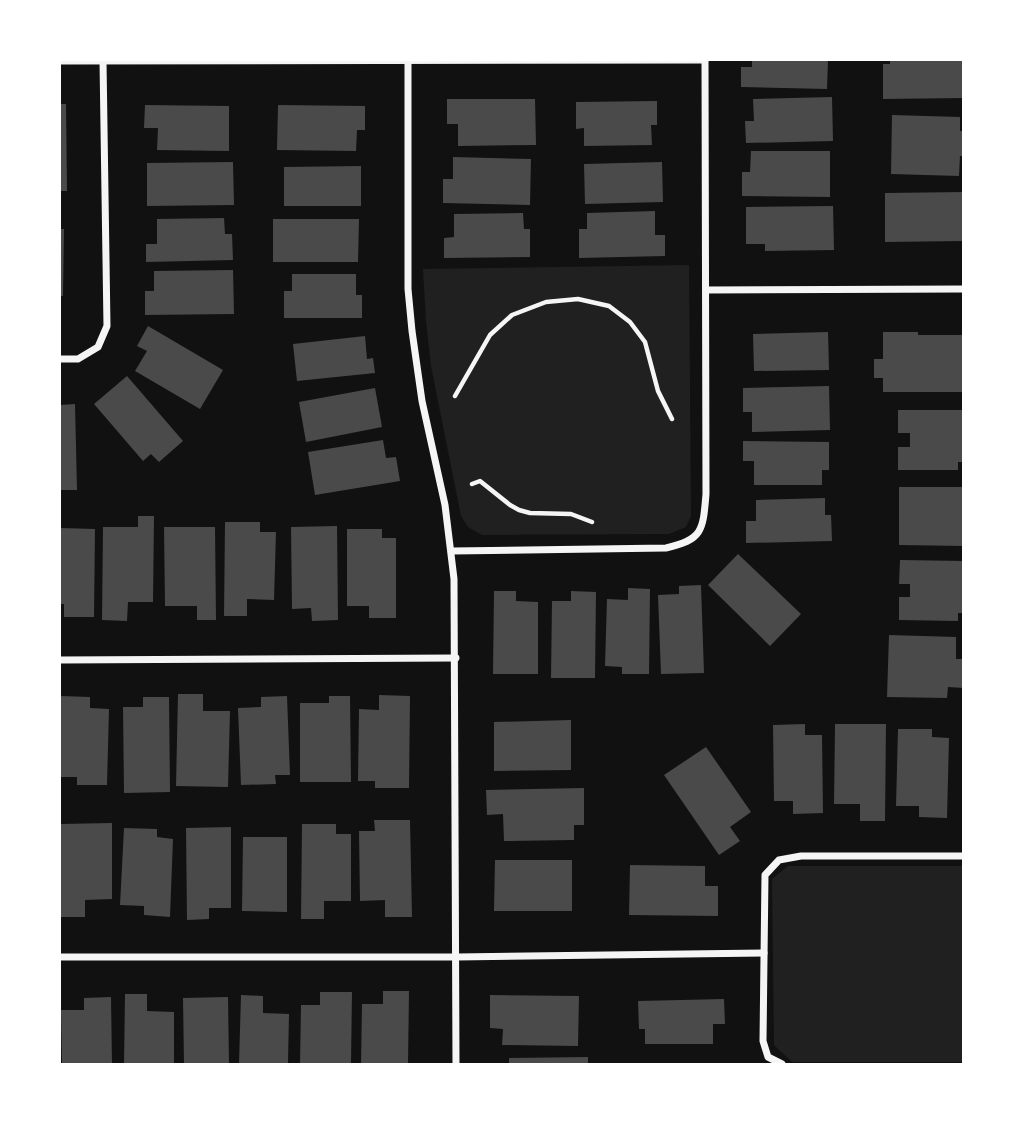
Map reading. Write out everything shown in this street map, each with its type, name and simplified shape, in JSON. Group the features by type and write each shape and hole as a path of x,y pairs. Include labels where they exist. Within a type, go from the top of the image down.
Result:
{"street":[{"path":"60,61 705,60 704,522 687,544 666,548 452,551"},
{"path":"60,359 78,359 98,347 107,326 103,61"},
{"path":"408,62 408,289 422,401 445,505 454,579 456,1065"},
{"path":"706,290 964,289"},
{"path":"60,660 456,658"},
{"path":"782,1065 768,1057 763,1041 765,875 779,860 801,856 964,856"},
{"path":"60,957 457,957 764,953"}],"path":[{"path":"455,396 490,335 512,315 546,302 578,299 609,306 630,322 645,342 659,391 673,419"},
{"path":"472,484 480,481 509,505 530,513 571,514 592,522"}],"shaded area":[{"path":"689,265 691,516 686,527 669,534 482,535 468,527 461,516 431,366 423,269"},
{"path":"788,866 963,866 963,1062 792,1062 774,1045 772,879"}],"building":[{"path":"752,60 828,60 827,89 741,87 741,67 752,67"},
{"path":"890,60 964,60 964,98 883,99 883,64 890,64"},
{"path":"832,97 833,141 746,143 745,121 754,121 753,99"},
{"path":"447,99 535,99 536,145 458,146 458,124 447,124"},
{"path":"657,101 657,125 651,125 652,145 584,146 584,128 576,129 576,102"},
{"path":"60,104 66,104 67,191 60,191"},
{"path":"145,105 229,106 229,151 157,150 158,128 144,128"},
{"path":"278,105 365,106 365,130 357,130 356,151 277,150"},
{"path":"892,115 960,117 960,131 964,131 964,156 960,156 959,176 891,174"},
{"path":"751,151 830,151 830,197 742,196 742,172 750,172"},
{"path":"453,157 531,159 530,205 443,203 443,179 453,179"},
{"path":"233,162 234,205 147,206 147,163"},
{"path":"662,162 663,202 585,204 584,164"},
{"path":"361,166 361,206 284,206 284,167"},
{"path":"964,192 964,241 885,242 885,193"},
{"path":"833,206 834,250 765,251 765,244 746,244 746,207"},
{"path":"655,211 655,235 665,235 665,256 579,258 579,229 587,229 587,213"},
{"path":"523,213 524,229 530,229 530,257 444,258 444,238 454,237 454,214"},
{"path":"224,218 225,234 232,234 233,260 146,262 146,244 157,244 157,219"},
{"path":"273,219 359,219 358,262 273,262"},
{"path":"60,229 64,229 63,296 60,296"},
{"path":"233,270 234,314 145,315 145,291 154,291 154,271"},
{"path":"292,274 356,274 356,295 362,295 362,318 284,318 284,291 292,291"},
{"path":"148,326 223,370 200,409 135,371 147,351 137,346"},
{"path":"828,332 829,370 754,371 753,334"},
{"path":"883,332 964,335 964,392 883,392 883,378 874,378 874,359 883,359"},
{"path":"365,336 367,359 373,358 375,373 297,381 293,344"},
{"path":"127,376 183,441 159,462 151,454 143,461 94,404"},
{"path":"829,386 830,430 752,432 752,412 743,412 743,388"},
{"path":"375,388 382,427 306,442 299,402"},
{"path":"75,404 77,490 60,490 60,405"},
{"path":"898,410 964,410 964,462 958,462 958,470 898,470 898,447 910,447 910,433 898,433"},
{"path":"383,440 386,458 396,457 400,481 315,495 308,452"},
{"path":"743,441 829,442 829,470 822,470 822,485 754,485 754,461 743,461"},
{"path":"899,487 964,487 964,546 899,545"},
{"path":"825,498 825,515 831,515 832,541 746,543 746,521 756,521 756,500"},
{"path":"138,516 154,516 153,602 128,602 127,621 102,620 103,527 138,527"},
{"path":"225,522 260,522 260,532 276,532 274,600 247,599 247,616 224,616"},
{"path":"337,526 338,620 312,621 311,608 292,609 291,527"},
{"path":"164,527 215,527 216,620 197,620 197,606 165,606"},
{"path":"60,528 95,529 94,617 64,617 64,604 60,604"},
{"path":"347,529 382,529 382,538 396,538 396,618 369,618 369,606 347,606"},
{"path":"738,554 801,614 770,646 708,585"},
{"path":"900,560 964,561 964,613 958,613 958,621 899,620 899,597 910,597 910,584 899,584"},
{"path":"701,585 704,673 661,674 658,595 679,594 679,586"},
{"path":"628,588 650,589 649,674 622,674 622,667 605,666 607,599 628,600"},
{"path":"494,591 516,591 516,601 538,602 538,674 493,674"},
{"path":"571,591 596,592 595,678 551,678 552,601 571,601"},
{"path":"889,635 956,637 956,659 964,659 964,688 948,687 947,698 887,697"},
{"path":"178,694 203,694 203,711 230,711 228,787 176,786"},
{"path":"379,695 410,696 409,788 375,788 375,781 358,781 359,709 379,710"},
{"path":"60,696 90,697 90,708 109,709 107,785 77,785 77,777 60,777"},
{"path":"287,696 290,775 275,775 276,784 241,785 238,708 261,707 261,697"},
{"path":"329,696 350,696 351,782 300,782 300,703 329,703"},
{"path":"143,697 169,697 170,792 124,793 123,707 143,707"},
{"path":"571,720 571,770 494,771 494,722"},
{"path":"805,724 805,735 822,735 823,813 793,814 793,801 774,801 773,725"},
{"path":"835,724 886,724 885,821 860,821 860,804 834,804"},
{"path":"898,729 932,729 932,737 949,738 947,818 919,817 919,806 896,806"},
{"path":"706,747 751,812 730,827 740,841 719,855 664,775"},
{"path":"584,788 584,825 574,825 574,840 504,841 503,814 487,815 486,790"},
{"path":"374,820 410,820 412,917 385,917 385,900 360,901 359,831 375,831"},
{"path":"112,823 112,899 85,900 85,917 60,917 60,824"},
{"path":"302,824 336,824 336,834 351,834 351,901 324,901 324,919 301,919"},
{"path":"231,827 231,908 209,908 209,919 187,920 186,828"},
{"path":"124,828 157,829 157,837 173,839 170,917 144,915 144,906 120,905"},
{"path":"243,837 287,837 287,912 242,911"},
{"path":"495,860 572,860 572,911 494,911"},
{"path":"630,865 705,866 705,886 718,886 718,916 629,915"},
{"path":"383,991 409,991 408,1064 361,1064 362,1004 383,1004"},
{"path":"320,992 352,992 351,1064 300,1064 301,1005 320,1005"},
{"path":"125,994 147,994 147,1011 174,1012 174,1064 124,1064"},
{"path":"241,995 263,996 263,1013 289,1014 288,1064 239,1064"},
{"path":"490,995 579,996 578,1046 502,1045 503,1029 490,1028"},
{"path":"111,997 112,1064 62,1064 61,1010 84,1010 84,998"},
{"path":"228,997 229,1064 184,1064 183,998"},
{"path":"724,999 725,1024 713,1024 713,1044 645,1044 645,1029 639,1029 638,1001"},
{"path":"588,1057 588,1064 509,1064 509,1058"}]}
